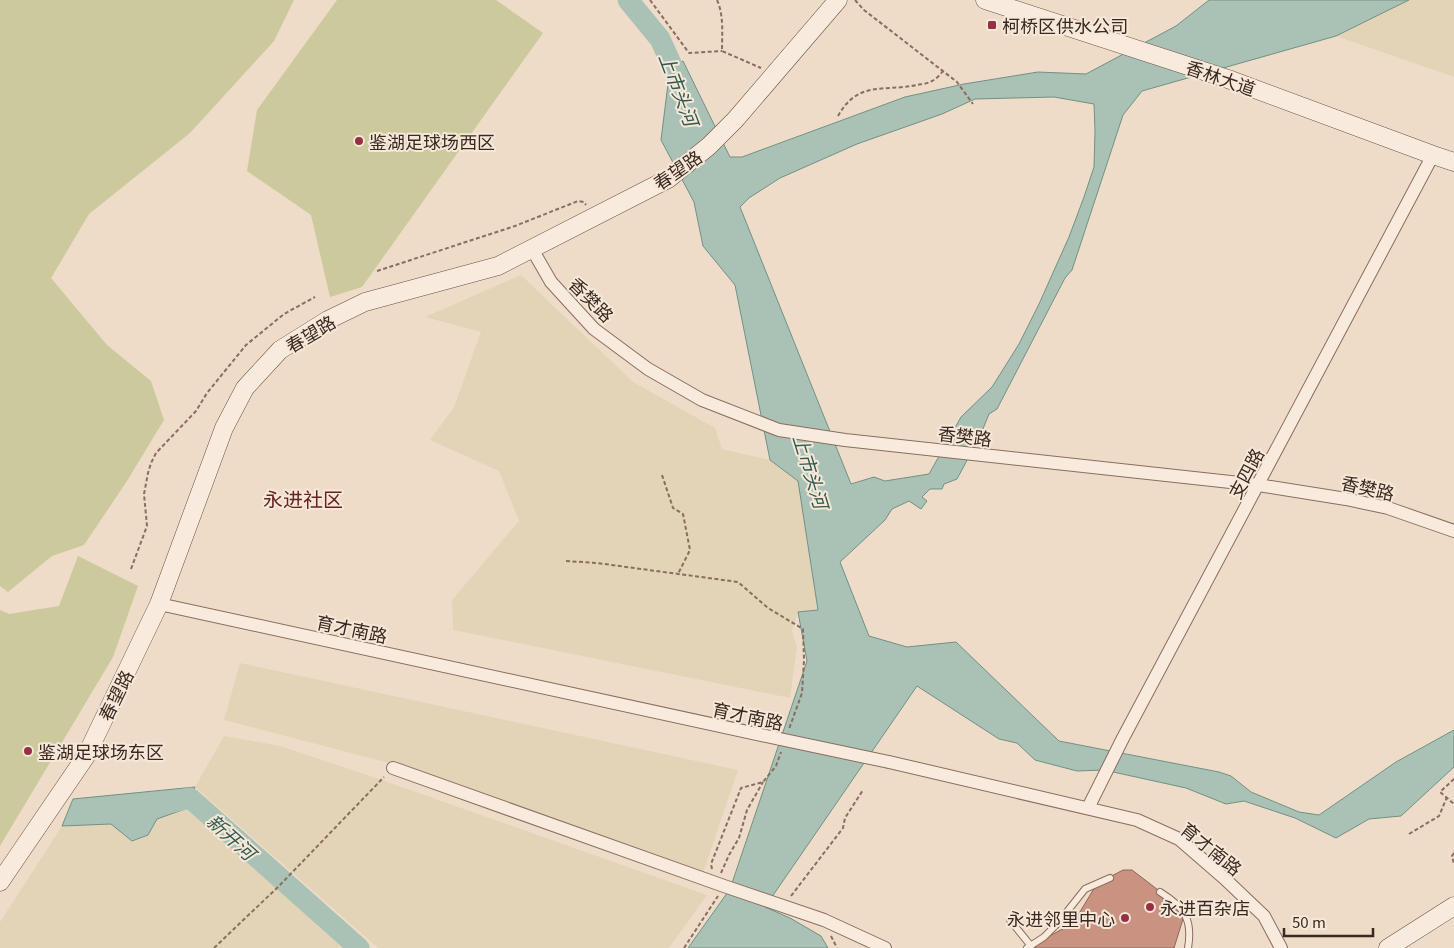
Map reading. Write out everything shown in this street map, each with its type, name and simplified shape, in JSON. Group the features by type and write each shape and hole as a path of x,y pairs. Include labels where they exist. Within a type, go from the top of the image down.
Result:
{"street":[{"name":"春望路","path":"0,882 86,756 159,604 224,428 245,388 280,350 328,320 365,302 498,266 668,179 709,146 734,120 838,0"},
{"name":"香林大道","path":"985,0 1228,79 1454,162"},
{"name":"支四路","path":"1088,808 1123,738 1433,155"},
{"name":"香樊路","path":"532,249 551,282 594,328 648,370 702,400 780,430 845,440 1258,485 1346,499 1388,508 1454,531"},
{"name":"育才南路","path":"159,604 781,744 889,762 1136,820 1179,839 1224,878 1264,916 1281,948"},
{"path":"393,768 720,885 824,920 885,948"},
{"path":"1388,948 1454,906"}],"lane":[{"path":"1010,920 1029,947 1044,937 1058,923 1085,889 1119,874"},
{"path":"1155,890 1170,899 1185,913 1191,933 1188,948"}],"path":[{"path":"650,0 689,53 722,51 775,74"},
{"path":"717,0 720,7 722,51"},
{"path":"855,0 864,10 957,82 973,104"},
{"path":"838,116 844,104 866,91 926,83 933,81 943,71"},
{"path":"377,271 515,226 578,201 584,202 595,216"},
{"path":"131,569 147,526 144,494 148,473 156,453 196,410 207,393 246,345 284,314 315,297"},
{"path":"662,475 673,508 683,514 690,550 678,574"},
{"path":"566,561 597,563 738,582 768,608 803,629 802,693 789,729"},
{"path":"720,885 729,855 739,838 747,810 763,782 776,766 781,744"},
{"path":"214,948 279,886 393,768"},
{"path":"1454,779 1440,792 1454,804"},
{"path":"720,885 711,864 741,788 763,782"},
{"path":"789,909 800,902 790,897 843,828 845,818 863,790"},
{"path":"1410,834 1439,816 1446,797"},
{"path":"1454,853 1452,856 1454,864"},
{"path":"684,948 714,902"}],"shaded area":[{"path":"0,0 294,0 274,41 190,133 89,214 51,278 107,345 151,381 164,420 127,481 84,545 52,556 8,592 0,586"},
{"name":"鉴湖足球场西区","path":"337,0 496,0 543,33 362,287 330,297 311,215 247,171 257,110"},
{"path":"1409,0 1454,0 1454,77 1336,36"},
{"path":"521,275 633,382 715,428 722,449 770,460 798,480 818,610 798,612 792,631 797,647 790,698 453,630 452,600 519,521 499,471 430,440 454,407 481,332 425,317"},
{"name":"鉴湖足球场东区","path":"78,556 138,586 113,657 0,846 0,610 9,614 59,606"},
{"path":"240,663 738,770 703,873 393,764 224,720"},
{"path":"224,736 280,746 707,895 669,948 378,948 195,787"},
{"path":"188,808 347,948 0,948 0,922 62,826 111,824 148,835 157,819"}],"water":[{"path":"1209,0 1409,0 1336,36 1142,91 1123,115 1072,270 1065,278 997,409 989,414 980,436 957,479 944,484 942,489 930,489 922,497 927,501 921,509 909,501 892,509 885,520 840,562 869,636 907,647 956,642 1059,741 1219,772 1231,776 1251,792 1299,812 1319,815 1396,762 1454,730 1454,767 1401,816 1369,819 1336,838 1295,818 1244,801 1226,804 1186,788 1104,770 1077,771 1035,760 1017,743 999,739 917,686 765,907 790,918 821,936 828,948 688,948 730,889 807,661 798,612 818,610 798,481 770,460 735,285 703,246 694,202 661,140 670,68 683,61 730,157 742,157 905,97 964,84 1038,72 1086,74 1176,26","holes":["1054,97 1094,104 1094,167 1084,197 1069,237 1039,304 1019,344 992,387 961,417 929,474 885,481 874,477 851,484 740,207 749,198 780,178 857,144 942,114 975,99"]},
{"path":"195,787 188,808 157,819 148,835 132,841 111,824 62,826 73,799"}],"building":[{"name":"永进邻里中心","path":"1123,870 1132,870 1179,906 1183,919 1174,948 1027,948 1070,925 1095,887"}],"waterway":[{"name":"上市头河","path":"628,0 660,39 685,94"},
{"name":"新开河","path":"164,804 190,798 359,948"}],"place":[{"name":"柯桥区供水公司","path":"992,25"},
{"name":"鉴湖足球场西区","path":"359,141"},
{"name":"鉴湖足球场东区","path":"28,751"},
{"name":"永进百杂店","path":"1150,907"},
{"name":"永进邻里中心","path":"1125,918"}],"district":[{"name":"永进社区","path":"303,498"}]}
